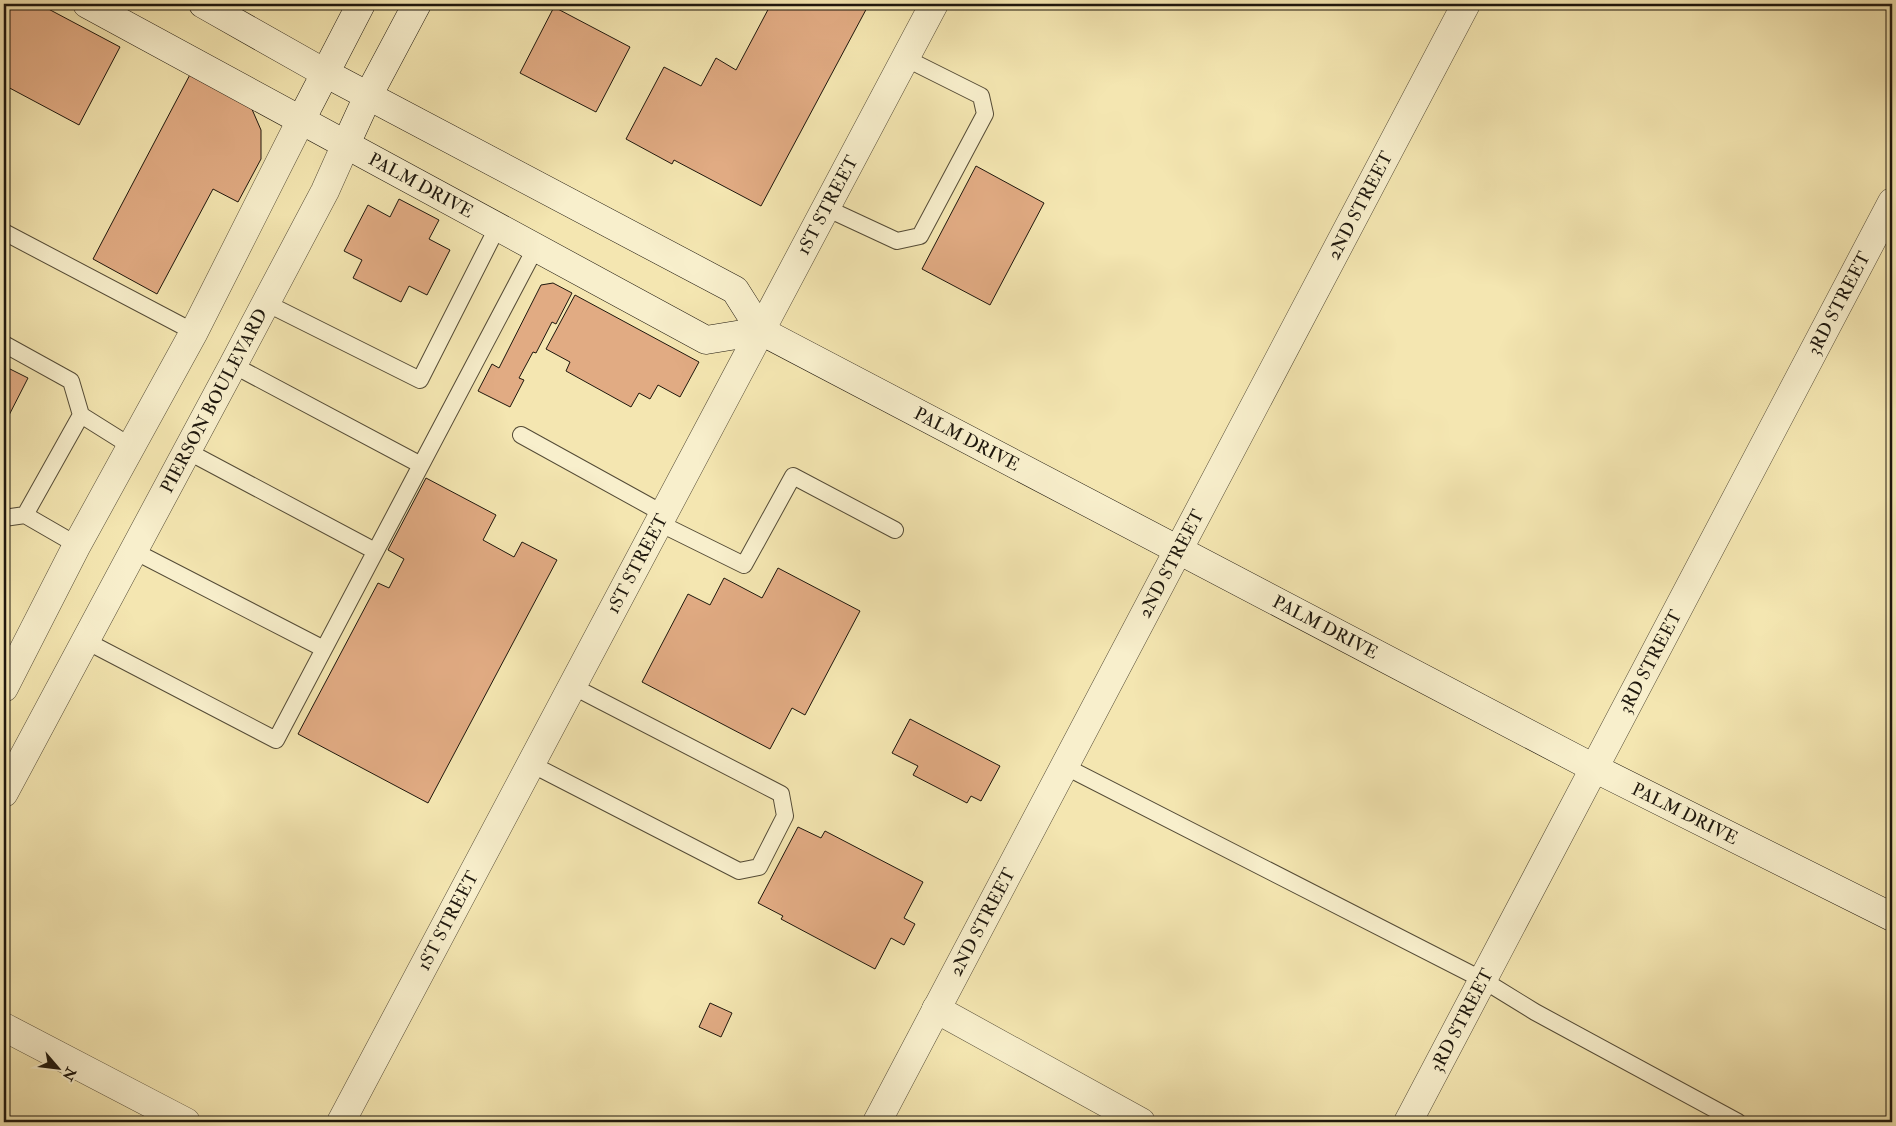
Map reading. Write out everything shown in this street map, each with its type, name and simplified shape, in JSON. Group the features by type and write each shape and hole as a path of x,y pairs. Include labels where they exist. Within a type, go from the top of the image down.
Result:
{"street":[{"name":"PALM DRIVE","path":"87,4 706,340 762,331"},
{"name":"PALM DRIVE","path":"203,4 325,73 735,290 762,331 1594,768 1892,917"},
{"path":"4,688 77,545 194,332 361,4"},
{"name":"PIERSON BOULEVARD","path":"4,793 266,302 324,191 368,96 417,4"},
{"name":"1ST STREET","path":"341,1122 934,4"},
{"name":"2ND STREET","path":"877,1122 1466,4"},
{"name":"3RD STREET","path":"1408,1122 1892,202"},
{"path":"936,1009 1141,1122"},
{"path":"4,1027 186,1122"}],"lane":[{"path":"826,208 897,241 920,236 985,114 981,96 905,58"},
{"path":"266,302 420,380 498,226"},
{"path":"4,232 194,332"},
{"path":"86,641 276,740 536,247"},
{"path":"4,344 71,381 81,415 132,447"},
{"path":"233,365 421,465"},
{"path":"25,515 81,415"},
{"path":"521,435 662,519 744,565 793,476 894,530"},
{"path":"187,451 375,552"},
{"path":"4,518 25,515 77,545"},
{"path":"134,551 324,649"},
{"path":"531,764 739,871 758,867 785,816 781,794 572,686"},
{"path":"1064,766 1483,980 1535,1012 1738,1122"}],"building":[{"path":"4,4 39,4 120,47 79,125 4,85"},
{"path":"771,4 869,4 761,206 674,160 672,164 626,139 664,67 701,86 716,58 736,70"},
{"path":"554,7 630,47 596,112 520,73"},
{"path":"194,67 251,107 261,130 261,159 238,202 213,189 157,294 93,259"},
{"path":"976,166 1044,203 990,305 922,269"},
{"path":"399,199 439,220 429,239 450,250 427,295 409,286 401,302 353,278 362,260 344,251 368,205 390,217"},
{"path":"553,283 572,293 556,324 552,322 536,353 533,352 519,378 524,380 510,407 478,391 492,364 499,368 541,285"},
{"path":"575,295 699,362 680,397 658,385 650,399 639,393 631,407 566,371 570,362 546,349"},
{"path":"4,366 28,378 4,425"},
{"path":"426,478 496,515 483,540 514,557 522,542 557,560 428,803 298,734 378,583 389,588 404,559 388,550"},
{"path":"778,568 860,611 805,715 792,708 770,749 642,682 688,594 710,605 724,578 762,598"},
{"path":"910,719 1000,766 981,801 971,796 967,803 913,775 918,766 892,753"},
{"path":"798,827 821,838 825,831 923,882 904,918 915,924 904,945 891,938 875,969 781,919 783,916 758,903"},
{"path":"710,1003 732,1013 721,1037 699,1027"}]}
